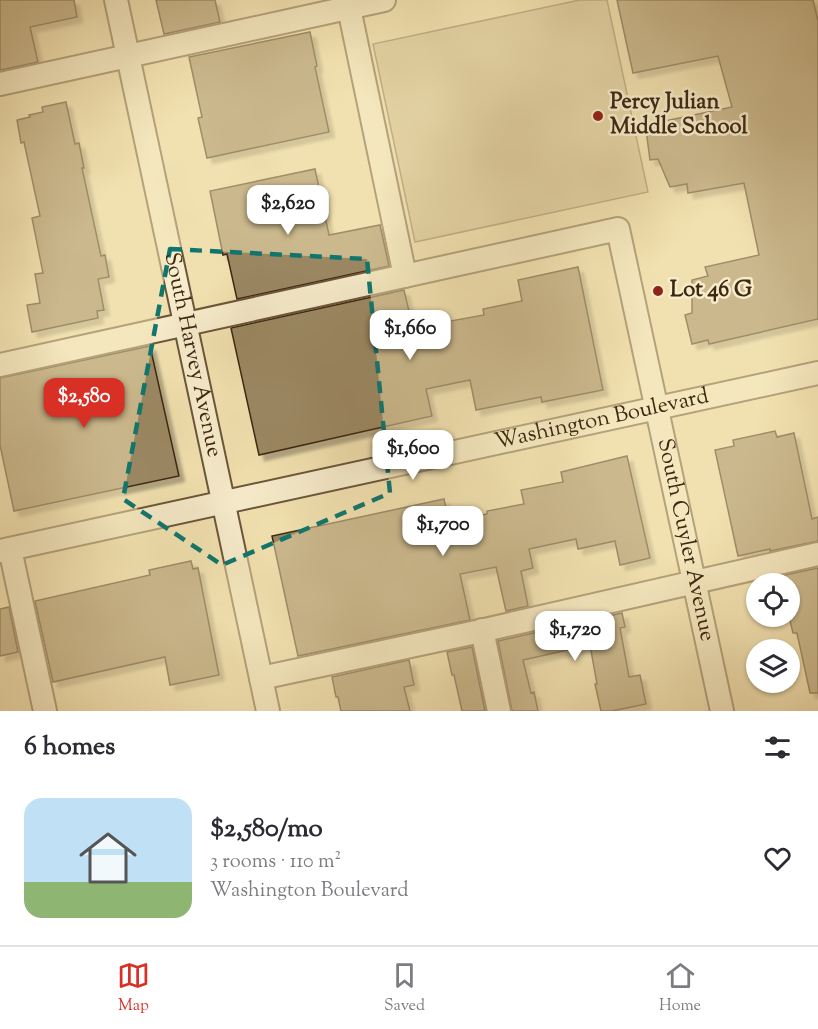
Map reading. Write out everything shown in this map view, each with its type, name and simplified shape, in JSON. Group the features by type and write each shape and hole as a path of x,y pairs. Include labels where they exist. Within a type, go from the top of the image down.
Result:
{"street":[{"name":"South Harvey Avenue","path":"116,0 268,711"},
{"path":"0,84 384,0"},
{"path":"0,365 405,276 349,8"},
{"name":"South Cuyler Avenue","path":"405,276 618,229 722,711"},
{"name":"Washington Boulevard","path":"5,550 818,373"},
{"path":"5,550 45,711"},
{"path":"261,678 818,554"},
{"path":"482,630 499,711"}],"highlighted area":[{"path":"170,249 367,259 390,493 222,565 123,499"}],"shaded area":[{"path":"580,0 607,0 648,192 415,242 373,44"}],"building":[{"path":"0,0 74,0 77,17 30,27 38,62 0,70"},
{"path":"156,0 215,0 220,22 164,34"},
{"name":"Percy Julian Middle School","path":"617,0 813,0 818,21 818,319 709,344 708,340 692,344 685,315 692,313 692,280 708,276 705,267 759,255 744,183 688,193 687,184 670,187 658,159 650,160 646,130 662,126 660,122 732,107 718,56 633,73"},
{"path":"310,32 329,132 207,158 198,118 202,117 189,57"},
{"path":"66,102 75,144 79,143 84,168 82,168 101,256 105,255 109,277 98,279 104,310 97,311 98,318 32,332 27,305 40,303 35,274 43,273 32,218 40,216 17,120 43,112 42,107"},
{"path":"315,169 329,235 380,225 389,266 237,299 227,254 223,255 210,191"},
{"path":"578,267 603,390 542,402 541,397 476,410 470,380 426,389 432,416 259,455 231,328 404,290 411,320 438,314 440,323 484,315 483,309 522,301 518,280"},
{"path":"150,346 179,476 14,511 0,445 0,378"},
{"path":"775,431 777,437 794,433 812,519 818,517 818,541 738,556 715,450 734,446 733,440"},
{"path":"627,456 650,558 620,565 615,541 578,549 576,539 529,549 533,568 521,571 528,606 506,611 496,567 460,574 470,620 298,656 272,536 444,499 449,522 487,514 487,511 524,504 521,490 563,482 561,472"},
{"path":"191,561 193,569 198,568 219,675 170,685 165,657 53,682 35,601 150,575 149,570"},
{"path":"818,568 818,693 810,693 800,639 797,633 793,633 792,627 800,627 800,573 795,573"},
{"path":"9,607 18,652 0,656 0,609"},
{"path":"622,613 625,627 620,628 629,677 640,675 646,704 601,711 590,645 523,660 538,711 512,711 498,641"},
{"path":"472,647 485,711 462,711 447,652"},
{"path":"409,660 414,685 404,687 410,711 341,711 332,677"}],"place":[{"name":"Percy Julian Middle School","path":"598,116"},
{"name":"Lot 46 G","path":"658,291"}]}
